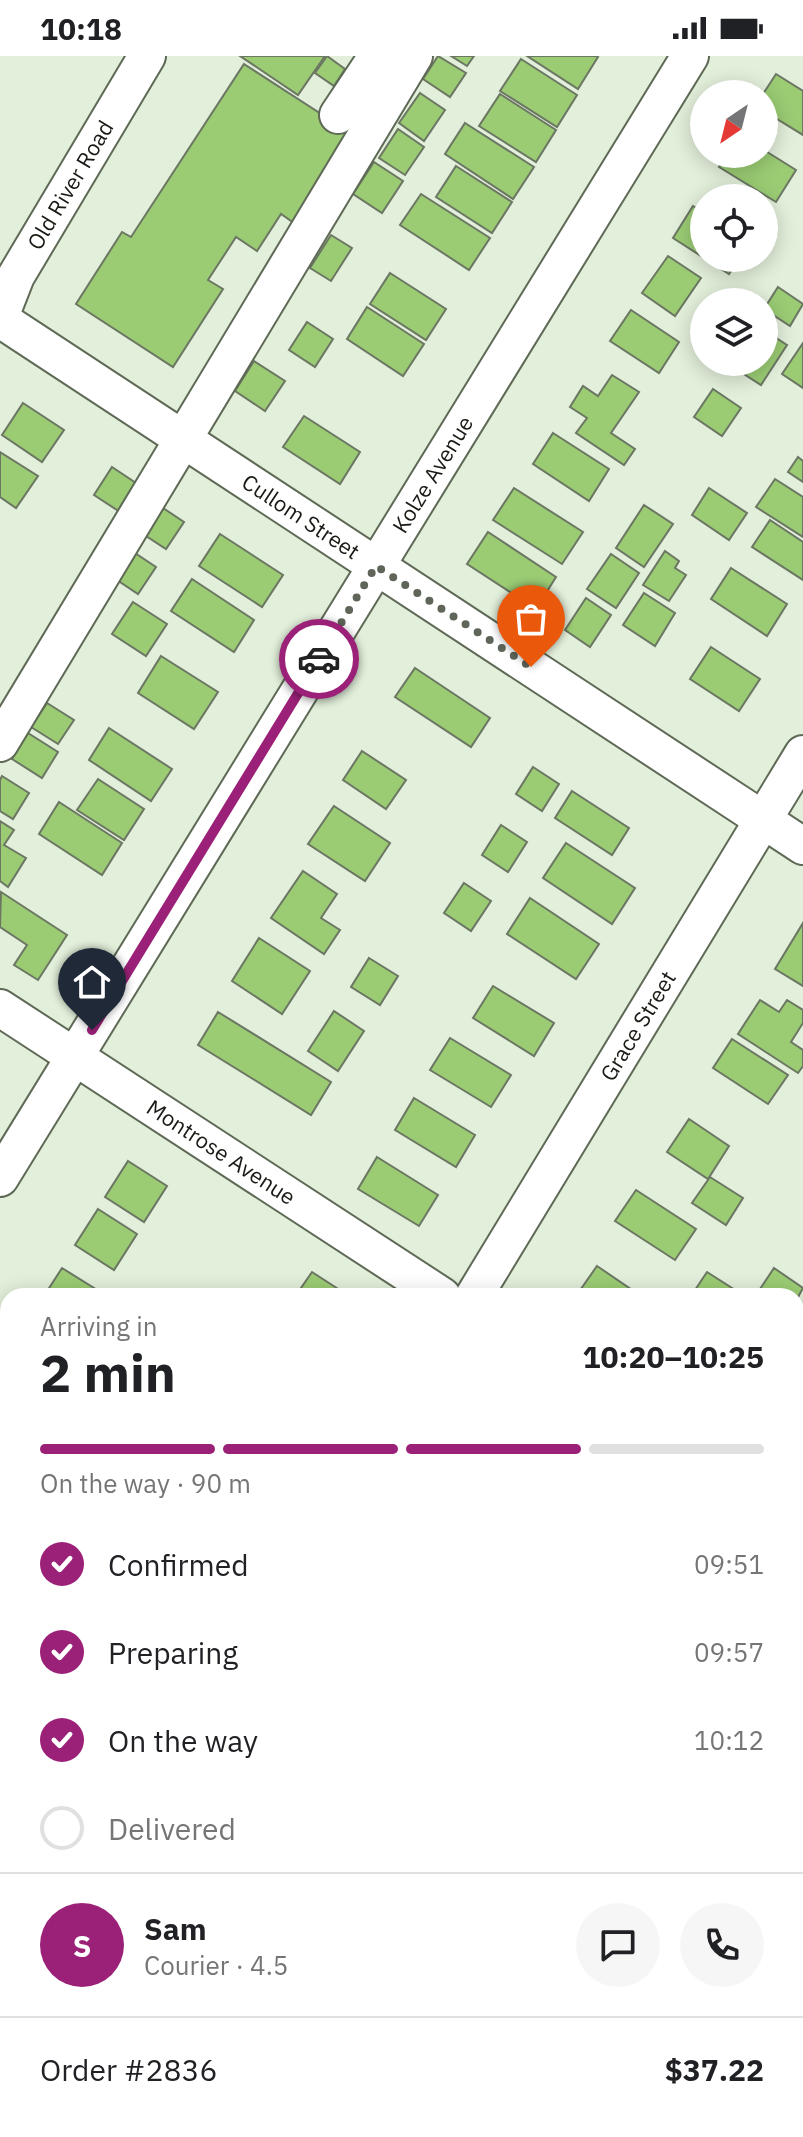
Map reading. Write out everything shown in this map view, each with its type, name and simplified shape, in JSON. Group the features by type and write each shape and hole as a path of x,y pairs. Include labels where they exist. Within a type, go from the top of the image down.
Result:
{"street":[{"name":"Old River Road","path":"0,318 16,276 147,56"},
{"name":"Kolze Avenue","path":"0,1178 690,56"},
{"path":"338,115 391,61"},
{"path":"0,743 183,439 391,61"},
{"name":"Cullom Street","path":"0,318 803,846"},
{"name":"Grace Street","path":"479,1288 803,754"},
{"name":"Montrose Avenue","path":"0,1008 430,1288"}],"building":[{"path":"240,56 325,56 298,95"},
{"path":"327,56 345,69 334,86 315,73"},
{"path":"438,56 466,73 450,97 423,79"},
{"path":"451,56 474,56 467,66"},
{"path":"527,56 596,56 598,57 578,89"},
{"path":"521,59 577,95 557,127 500,91"},
{"path":"244,64 352,134 294,223 281,214 257,251 236,237 208,280 223,289 173,367 76,304 122,232 131,237"},
{"path":"776,74 803,91 803,135 778,120 778,80 772,80"},
{"path":"420,93 445,110 424,141 399,123"},
{"path":"500,94 556,130 536,162 479,126"},
{"path":"465,123 534,167 513,199 445,154"},
{"path":"398,129 424,147 405,175 379,158"},
{"path":"778,159 796,170 778,199 778,184 747,184 721,168 778,168"},
{"path":"374,162 403,181 382,213 353,194"},
{"path":"456,166 512,202 492,233 436,197"},
{"path":"421,194 490,238 469,270 400,225"},
{"path":"690,211 690,249 673,238"},
{"path":"331,235 352,248 331,281 310,268"},
{"path":"668,256 701,278 694,288 690,288 690,294 675,316 642,293"},
{"path":"390,273 446,309 426,340 370,304"},
{"path":"777,288 803,304 790,326 778,318"},
{"path":"367,307 424,344 403,376 347,339"},
{"path":"631,310 679,342 659,373 610,341"},
{"path":"307,322 333,339 315,367 289,350"},
{"path":"778,339 787,345 778,359"},
{"path":"803,343 803,388 782,374"},
{"path":"254,361 285,381 265,411 235,391"},
{"path":"612,375 639,392 611,433 635,449 624,465 576,433 587,418 570,407 583,386 598,396"},
{"path":"747,376 767,376 761,385"},
{"path":"713,389 741,408 722,436 694,417"},
{"path":"23,403 64,430 42,462 2,435"},
{"path":"304,416 360,452 340,484 283,447"},
{"path":"553,433 609,469 589,501 533,464"},
{"path":"0,452 38,476 16,508 0,497"},
{"path":"798,457 803,461 803,482 788,472"},
{"path":"112,467 142,487 123,514 94,495"},
{"path":"775,479 803,497 803,537 756,507"},
{"path":"514,488 583,532 562,564 493,520"},
{"path":"709,488 747,513 729,540 692,515"},
{"path":"644,505 673,524 644,567 616,548"},
{"path":"163,508 184,522 166,549 146,536"},
{"path":"770,520 803,542 803,580 752,547"},
{"path":"488,532 556,577 536,609 467,564"},
{"path":"220,534 283,575 262,607 199,566"},
{"path":"665,551 679,561 675,568 686,575 669,601 643,585"},
{"path":"135,553 156,567 138,594 117,580"},
{"path":"611,554 639,573 616,608 587,589"},
{"path":"731,568 787,604 767,636 711,599"},
{"path":"192,579 254,620 234,652 171,611"},
{"path":"644,593 675,613 655,646 623,625"},
{"path":"586,598 611,615 590,647 565,630"},
{"path":"133,602 167,624 146,656 112,634"},
{"path":"711,647 760,679 739,711 690,679"},
{"path":"161,656 218,692 194,729 138,693"},
{"path":"415,668 490,718 471,747 395,697"},
{"path":"47,703 74,720 58,744 31,727"},
{"path":"109,728 172,769 151,801 89,760"},
{"path":"28,733 58,752 42,778 12,759"},
{"path":"362,751 406,780 386,809 343,780"},
{"path":"533,767 559,784 542,811 516,794"},
{"path":"2,776 29,793 13,819 0,811"},
{"path":"98,779 144,809 124,840 77,810"},
{"path":"572,791 629,828 612,855 555,818"},
{"path":"59,802 122,843 102,875 39,834"},
{"path":"334,806 390,843 365,881 308,844"},
{"path":"0,821 14,830 4,845 26,858 8,887 0,881"},
{"path":"501,825 527,842 508,872 482,855"},
{"path":"566,843 635,888 612,924 543,878"},
{"path":"303,871 337,894 321,918 340,930 324,954 271,918"},
{"path":"464,883 491,901 471,931 444,913"},
{"path":"1,892 67,935 38,980 14,965 27,945 0,927"},
{"path":"530,898 599,944 576,979 507,934"},
{"path":"803,923 803,986 775,969"},
{"path":"259,938 310,971 282,1014 232,981"},
{"path":"369,958 398,976 380,1005 351,987"},
{"path":"493,986 554,1023 534,1056 473,1018"},
{"path":"760,1000 779,1012 787,1000 803,1010 803,1023 791,1042 803,1050 803,1066 798,1073 738,1034"},
{"path":"334,1011 364,1031 338,1071 308,1051"},
{"path":"218,1012 331,1082 311,1115 198,1045"},
{"path":"450,1038 511,1075 491,1107 430,1070"},
{"path":"732,1039 788,1075 768,1104 713,1068"},
{"path":"414,1098 475,1135 456,1167 395,1130"},
{"path":"689,1119 729,1146 708,1179 667,1152"},
{"path":"377,1157 438,1195 419,1226 358,1189"},
{"path":"128,1161 167,1186 144,1222 105,1197"},
{"path":"710,1177 743,1198 726,1225 692,1203"},
{"path":"636,1190 696,1229 675,1260 615,1221"},
{"path":"98,1209 137,1234 114,1270 75,1245"},
{"path":"597,1266 629,1288 582,1288"},
{"path":"62,1268 94,1288 49,1288"},
{"path":"774,1268 803,1288 761,1288"},
{"path":"312,1272 337,1288 301,1288"},
{"path":"707,1272 732,1288 696,1288"}],"way so far":[{"path":"319,659 376,566 531,667"}],"route":[{"path":"92,1030 319,659"}]}
